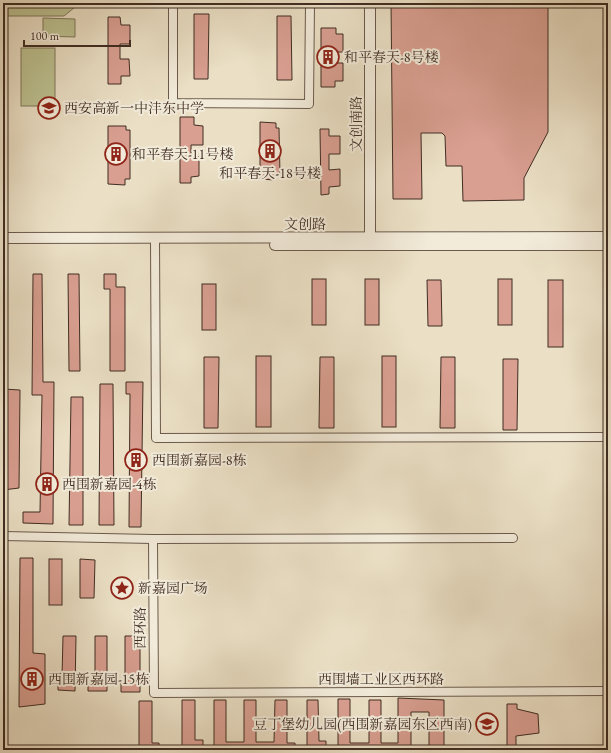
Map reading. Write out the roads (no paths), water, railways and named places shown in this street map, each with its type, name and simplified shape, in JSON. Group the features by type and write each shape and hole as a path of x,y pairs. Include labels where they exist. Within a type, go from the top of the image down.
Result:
{"street":[{"path":"173,3 173,103 309,104 310,3"},
{"name":"文创南路","path":"370,3 370,242"},
{"name":"文创路","path":"370,242 608,237"},
{"name":"文创路","path":"3,238 155,242"},
{"path":"155,242 156,438 608,437"},
{"name":"文创路","path":"3,245 155,242 370,242 608,245"},
{"path":"3,536 153,540 513,538"},
{"name":"西环路","path":"153,540 154,693"},
{"name":"西围墙工业区西环路","path":"154,693 608,691"}],"place":[{"name":"和平春天-8号楼","path":"328,57"},
{"name":"西安高新一中沣东中学","path":"49,108"},
{"name":"和平春天-18号楼","path":"270,151"},
{"name":"和平春天-11号楼","path":"116,154"},
{"name":"西围新嘉园-8栋","path":"136,460"},
{"name":"西围新嘉园-4栋","path":"47,484"},
{"name":"新嘉园广场","path":"122,588"},
{"name":"西围新嘉园-15栋","path":"32,679"},
{"name":"豆丁堡幼儿园(西围新嘉园东区西南)","path":"487,724"}]}
